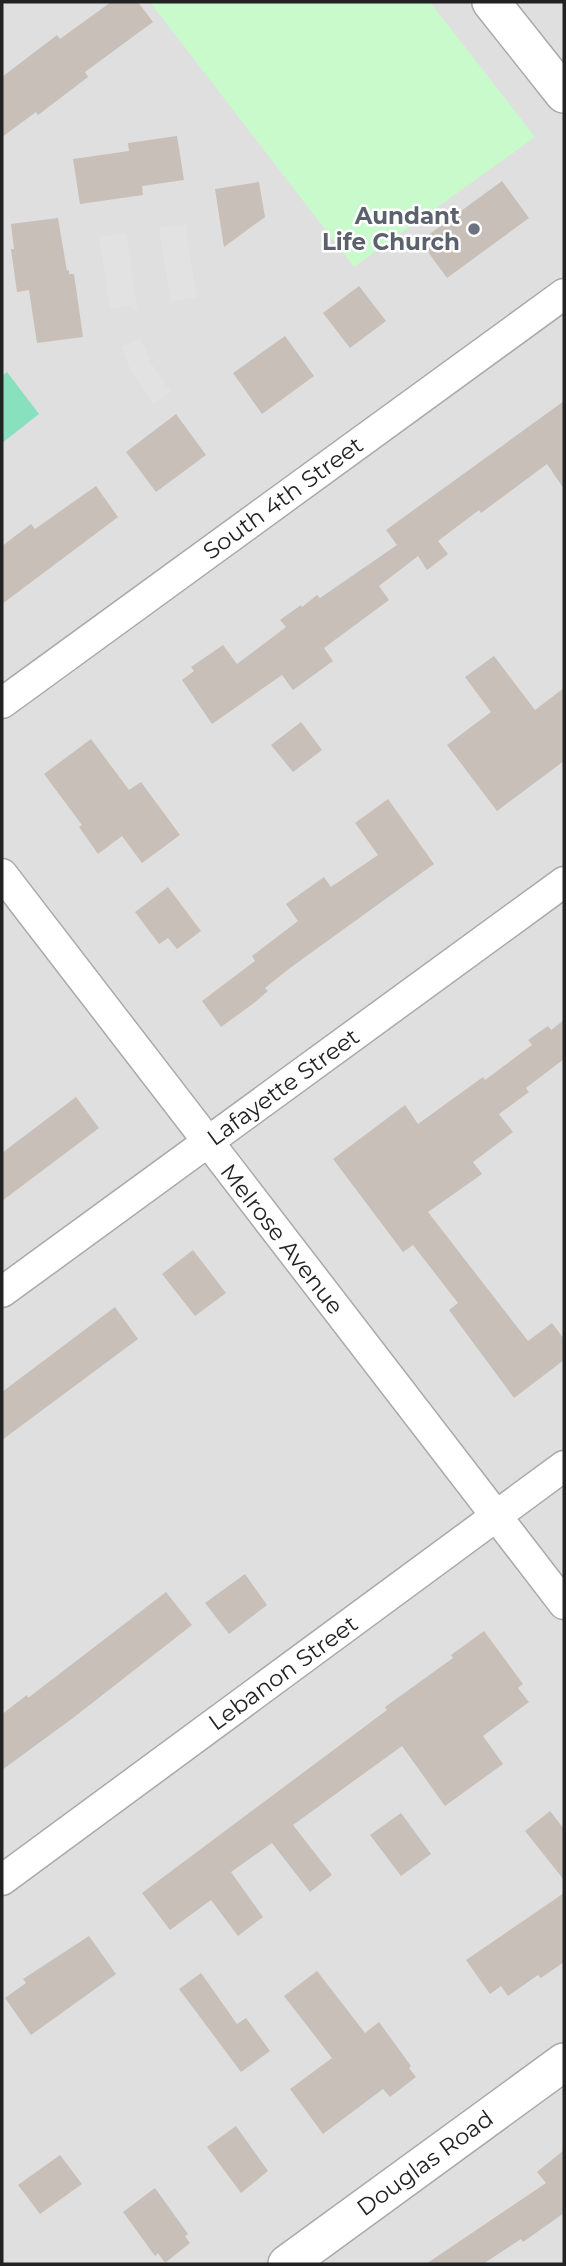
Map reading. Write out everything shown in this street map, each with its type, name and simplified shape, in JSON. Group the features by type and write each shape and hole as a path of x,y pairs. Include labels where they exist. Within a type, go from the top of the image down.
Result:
{"street":[{"path":"491,2 564,94"},
{"name":"South 4th Street","path":"2,703 564,294"},
{"name":"Melrose Avenue","path":"2,874 564,1604"},
{"name":"Lafayette Street","path":"2,1292 564,882"},
{"name":"Lebanon Street","path":"2,1880 564,1466"},
{"name":"Douglas Road","path":"287,2264 564,2062"}],"shaded area":[{"path":"2,2 564,2 564,2264 2,2264"},
{"path":"185,224 197,298 174,301 171,307 159,228"},
{"path":"126,233 138,312 131,306 110,309 99,237"},
{"path":"141,339 151,363 171,392 154,404 131,372 121,346"}],"green space":[{"path":"150,2 430,2 535,137 354,267"},
{"path":"7,372 39,414 2,443 2,376"}],"building":[{"path":"111,2 138,2 153,22 85,72 88,77 38,115 36,112 2,137 2,77 57,35 60,39"},
{"path":"177,136 184,180 142,186 143,195 80,204 73,159 129,151 128,143"},
{"name":"Aundant Life Church","path":"502,181 529,218 447,278 420,241"},
{"path":"259,182 265,217 224,247 215,189"},
{"path":"58,218 67,271 74,274 83,337 37,343 29,290 17,292 11,249 14,249 11,224"},
{"path":"359,286 386,321 350,348 323,313"},
{"path":"285,336 314,376 262,414 233,373"},
{"path":"564,401 564,489 547,464 438,541 448,554 427,570 418,556 379,586 389,600 324,648 333,661 293,690 282,675 212,724 182,680 194,671 191,667 223,645 237,664 286,627 280,620 317,595 320,598 397,545 386,530"},
{"path":"176,414 206,455 156,492 126,452"},
{"path":"96,486 118,517 2,604 2,546 31,524 35,529"},
{"path":"494,656 535,710 564,688 564,761 497,811 447,745 491,712 465,677"},
{"path":"301,722 322,750 293,772 271,745"},
{"path":"91,739 129,790 141,782 180,835 142,863 122,836 98,854 79,827 82,825 44,774"},
{"path":"388,799 434,864 290,968 265,988 268,991 254,1003 221,1027 202,1001 255,961 252,956 298,921 286,904 324,877 331,887 378,855 355,823"},
{"path":"168,887 201,931 177,949 168,938 159,944 135,912"},
{"path":"564,1020 564,1059 526,1088 529,1092 499,1114 513,1132 473,1162 482,1174 428,1212 528,1341 552,1323 564,1339 564,1360 514,1398 449,1310 458,1303 413,1245 403,1252 333,1159 405,1105 418,1124 532,1045 528,1040 548,1026 551,1030"},
{"path":"76,1097 99,1128 2,1201 2,1153"},
{"path":"193,1250 226,1293 195,1316 162,1274"},
{"path":"115,1307 138,1339 2,1440 2,1392"},
{"path":"245,1574 267,1605 229,1634 205,1603"},
{"path":"166,1592 192,1625 2,1770 2,1714 27,1695 28,1698"},
{"path":"484,1631 523,1684 518,1688 529,1702 483,1736 503,1764 445,1806 402,1746 293,1825 332,1875 310,1892 272,1843 231,1872 263,1917 238,1936 211,1900 170,1930 142,1893 387,1710 385,1707 453,1658 451,1655"},
{"path":"550,1811 564,1829 564,1880 525,1831"},
{"path":"401,1813 431,1854 401,1876 370,1835"},
{"path":"564,1893 564,1962 541,1978 538,1975 508,1996 501,1986 490,1994 466,1960"},
{"path":"89,1936 116,1974 31,2035 5,1998 26,1983 23,1979"},
{"path":"317,1971 365,2033 379,2022 416,2077 390,2097 383,2089 323,2134 290,2089 332,2058 284,1996"},
{"path":"201,1973 237,2024 246,2018 270,2051 241,2072 179,1989"},
{"path":"236,2126 268,2171 241,2193 207,2147"},
{"path":"564,2150 564,2213 523,2242 521,2239 483,2264 426,2264 546,2183 537,2172"},
{"path":"60,2155 82,2184 40,2214 18,2185"},
{"path":"155,2188 188,2234 185,2236 190,2243 165,2263 158,2253 155,2256 123,2212"}],"place":[{"name":"Aundant Life Church","path":"474,229"}]}
